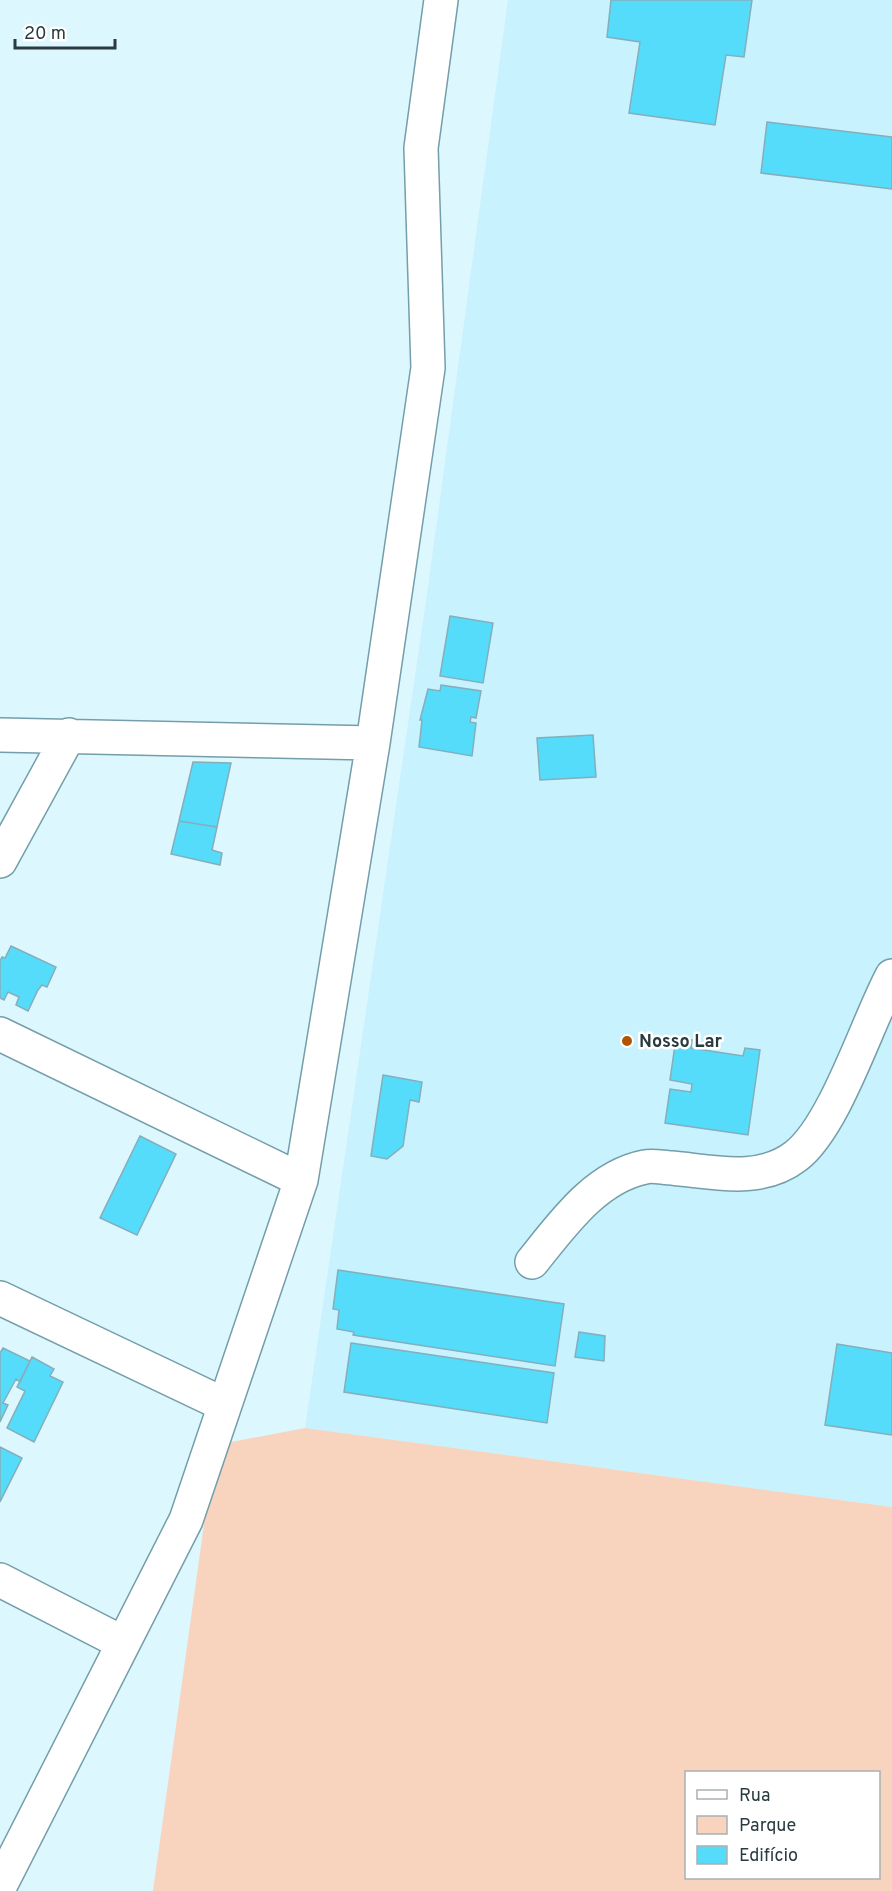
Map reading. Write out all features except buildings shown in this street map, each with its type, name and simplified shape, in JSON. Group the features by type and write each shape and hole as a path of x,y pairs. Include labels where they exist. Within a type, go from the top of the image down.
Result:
{"street":[{"path":"5,1865 186,1520 302,1180 373,743 428,368 421,148 441,0"},
{"path":"0,735 373,743"},
{"path":"0,861 69,735"},
{"path":"532,1262 587,1198 615,1178 646,1166 734,1175 772,1171 797,1156 825,1121 892,976"},
{"path":"0,1034 302,1180"},
{"path":"0,1298 225,1405"},
{"path":"0,1580 123,1643"}],"shaded area":[{"name":"Nosso Lar","path":"508,0 892,0 892,1507 305,1428 428,587"}],"green space":[{"path":"305,1428 892,1507 892,1891 153,1891 215,1445"}],"place":[{"name":"Nosso Lar","path":"627,1041"}]}
